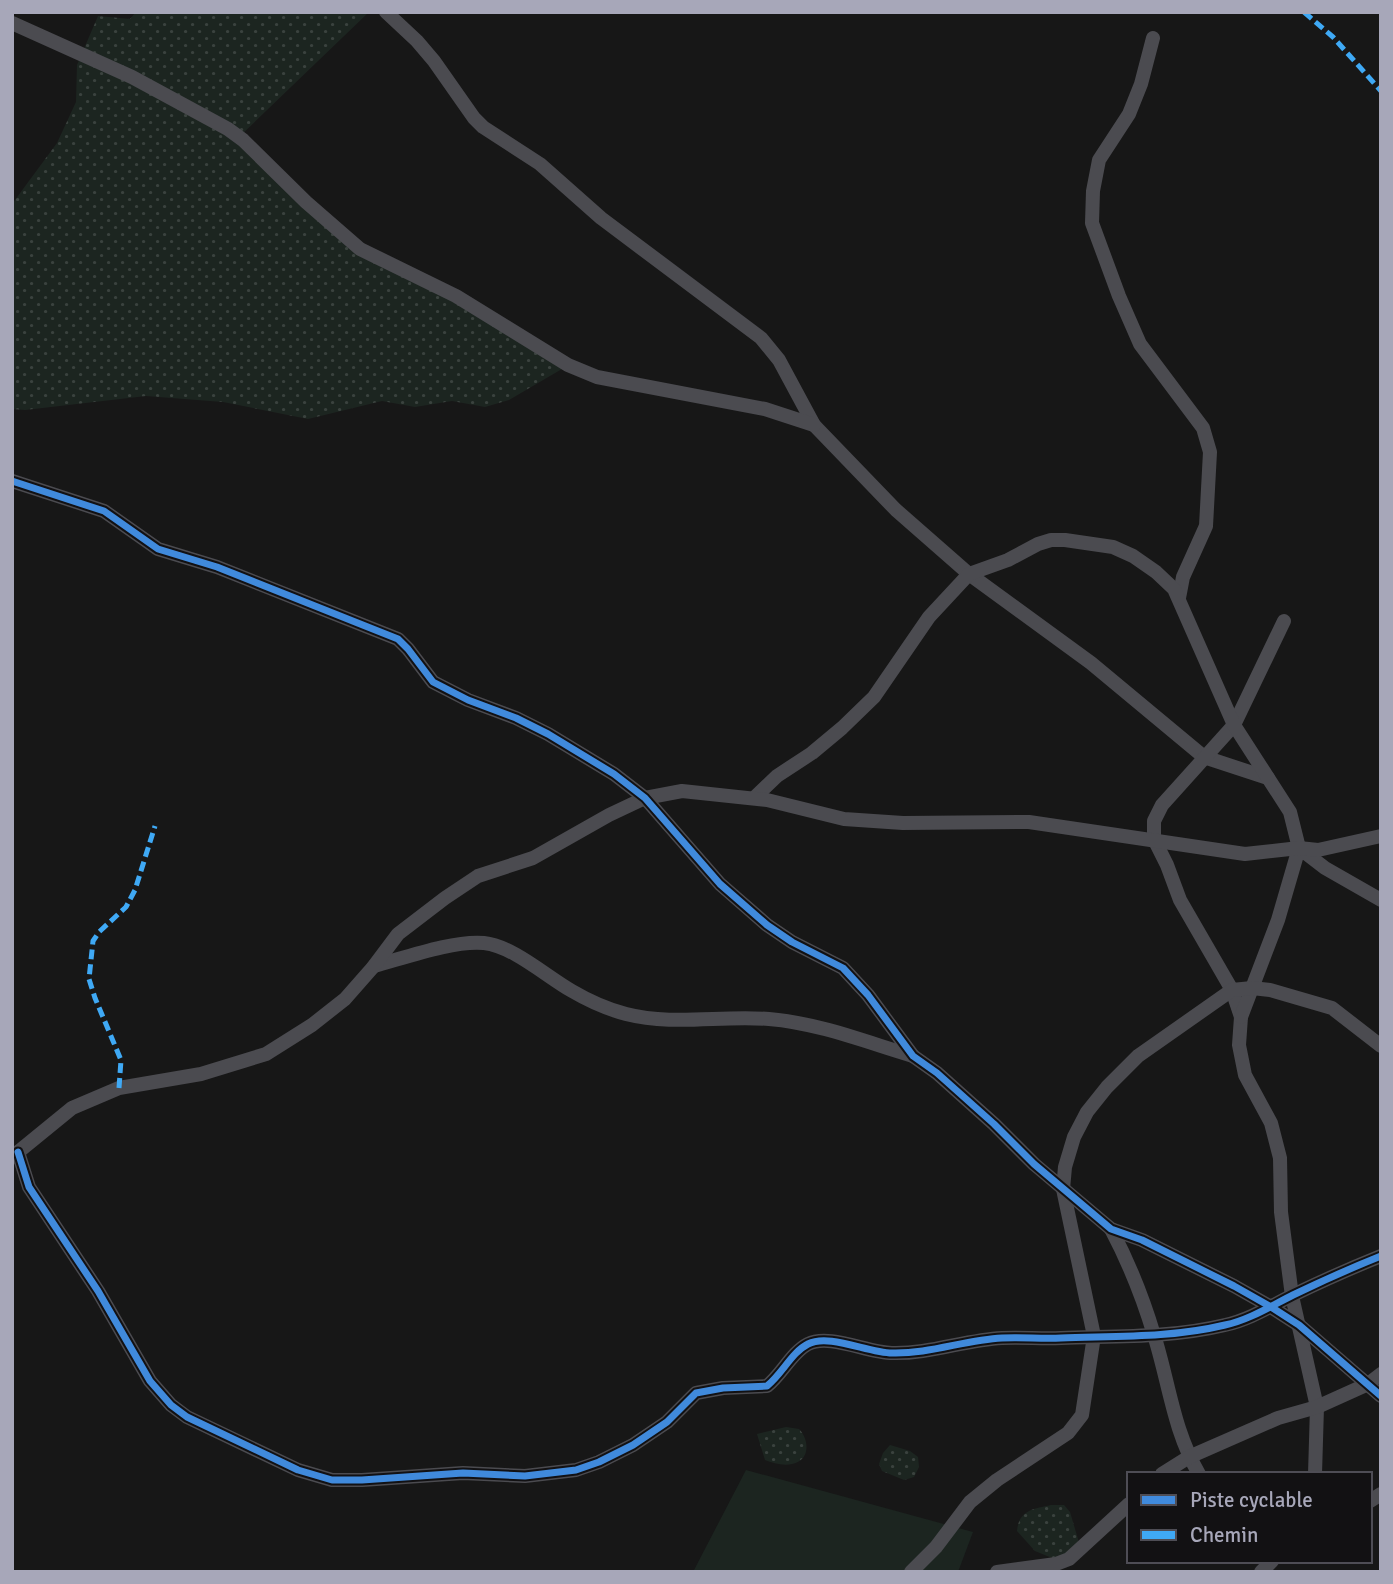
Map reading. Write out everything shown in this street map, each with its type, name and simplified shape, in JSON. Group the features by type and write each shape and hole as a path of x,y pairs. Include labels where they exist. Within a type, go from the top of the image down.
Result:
{"street":[{"path":"386,12 434,61 483,127 540,164 601,218 761,338 779,360 814,425 896,510 969,574 1082,656 1204,757 1268,778"},
{"path":"12,23 132,77 228,129 360,249 456,296 568,365 597,377 765,409 814,425"},
{"path":"1153,38 1141,83 1129,114 1099,160 1093,191 1092,223 1140,344 1203,428 1210,452 1206,526 1183,577 1179,598"},
{"path":"12,481 104,511 158,549 218,567 398,639 433,682 548,734 614,774 645,798 720,884 766,925 792,942 843,968 868,995 914,1056 937,1073 1063,1189 1111,1229 1142,1240 1271,1307 1299,1325 1381,1396"},
{"path":"754,798 777,776 812,753 866,706 929,617 969,574 1009,560 1038,544 1065,540 1113,548 1133,556 1174,589 1234,725 1290,813 1299,848 1278,920 1241,1017 1239,1045 1245,1075 1270,1123 1280,1158 1282,1212 1292,1296 1317,1407 1318,1448 1315,1472"},
{"path":"1241,1017 1232,990 1181,900 1154,839 1154,821 1162,805 1234,725 1284,621"},
{"path":"1381,836 1318,850 1299,848 1245,855 1029,822 903,823 844,819 754,798 682,791 645,798 533,858 478,876 398,934 345,999 312,1025 266,1054 201,1074 119,1088 72,1108 15,1154 29,1187 98,1291 150,1381 162,1396 187,1417 298,1470 332,1480 463,1473 525,1476 576,1470 633,1446 667,1422 696,1393 767,1385 800,1350 817,1341 891,1353 979,1340 1094,1336 1120,1338 1225,1326 1381,1256"},
{"path":"1299,848 1325,868 1381,900"},
{"path":"374,966 449,947 484,943 505,950 573,992 603,1007 629,1014 661,1020 756,1018 796,1022 914,1056"},
{"path":"911,1572 936,1547 970,1502 997,1480 1068,1433 1082,1415 1094,1336 1063,1189 1065,1167 1074,1137 1087,1112 1107,1087 1138,1056 1232,990 1270,990 1332,1008 1381,1046"},
{"path":"1111,1229 1130,1265 1155,1336 1169,1401 1189,1457 1198,1472"},
{"path":"1165,1472 1189,1457 1278,1418 1317,1407 1368,1384 1381,1374"},
{"path":"997,1572 1056,1564 1069,1559 1127,1506"}],"shaded area":[{"path":"136,12 369,12 239,137 344,238 567,366 509,400 485,407 452,401 415,407 382,401 308,419 223,402 146,396 25,410 12,409 12,204 57,143 76,102 77,65 98,16 130,19"},
{"path":"786,1427 799,1429 805,1438 803,1458 789,1465 765,1460 757,1434"},
{"path":"890,1445 910,1451 918,1457 919,1467 914,1477 904,1480 882,1471 879,1464"},
{"path":"746,1470 973,1532 958,1572 693,1572"},
{"path":"1064,1505 1070,1512 1080,1546 1057,1560 1035,1551 1017,1531 1024,1515 1033,1509"}],"marked path":[{"path":"1304,12 1333,37 1381,91"},
{"path":"119,1088 121,1060 89,979 93,941 126,907 135,890 155,826"}],"cycle path":[{"path":"12,481 104,511 158,549 217,567 398,639 433,682 548,734 614,774 645,798 720,884 767,925 792,942 843,968 868,995 913,1056 937,1073 1034,1164 1111,1229 1142,1240 1271,1307 1299,1325 1381,1396"},
{"path":"18,1152 29,1187 98,1291 150,1381 171,1405 187,1417 298,1470 332,1480 463,1473 525,1476 576,1470 633,1445 667,1422 696,1393 723,1388 767,1386 797,1352 817,1341 837,1342 882,1352 906,1353 1002,1338 1143,1336 1205,1329 1234,1323 1251,1316 1381,1256"}]}
